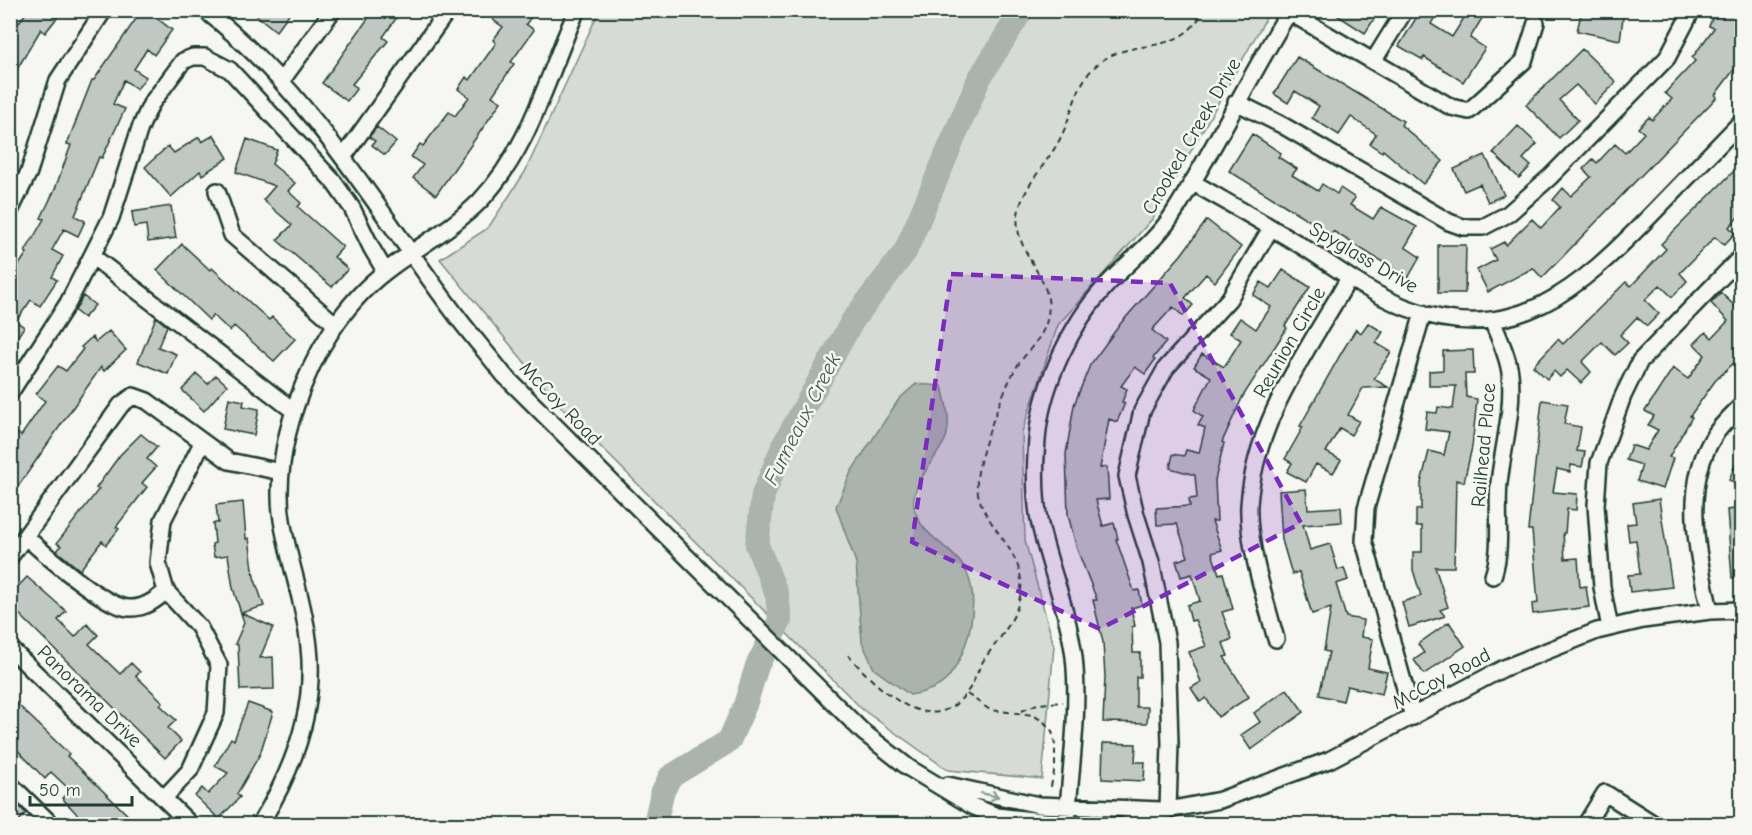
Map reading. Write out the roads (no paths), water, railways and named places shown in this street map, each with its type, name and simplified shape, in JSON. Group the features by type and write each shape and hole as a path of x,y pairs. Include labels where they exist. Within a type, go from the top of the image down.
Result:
{"street":[{"path":"10,211 29,172 58,80 104,10"},
{"path":"282,80 333,10"},
{"path":"344,156 448,10"},
{"path":"260,825 275,800 296,754 310,678 310,650 302,595 293,572 282,517 281,472 294,411 308,377 335,324 358,297 385,271 458,221 480,200 497,179 530,129 577,10"},
{"path":"1374,60 1405,10"},
{"path":"1236,102 1282,125 1449,222 1463,226 1483,226 1508,214 1550,177 1667,58 1689,16 1689,10"},
{"path":"1290,11 1451,106 1469,111 1524,61 1536,23"},
{"name":"Crooked Creek Drive","path":"1067,824 1075,702 1074,659 1068,615 1039,520 1036,490 1038,429 1065,346 1082,317 1103,289 1167,222 1290,11"},
{"name":"McCoy Road","path":"210,12 282,80 344,156 453,312 504,375 824,695 885,751 972,806 997,816 1098,825"},
{"path":"10,393 68,303 111,218 140,128 151,104 183,62 193,57 205,57 230,70 333,181 352,208 385,271"},
{"name":"Spyglass Drive","path":"1192,182 1271,228 1349,278 1404,307 1423,314 1466,321 1492,320 1538,308 1577,284 1607,260 1742,121"},
{"path":"217,191 232,235 335,324"},
{"path":"1168,810 1170,743 1167,642 1151,562 1127,476 1142,411 1166,368 1229,299 1271,228"},
{"path":"92,256 294,411"},
{"path":"1610,628 1602,587 1596,505 1599,463 1623,396 1640,361 1742,256"},
{"name":"Reunion Circle","path":"1276,639 1251,528 1249,506 1257,456 1276,403 1349,278"},
{"path":"1413,717 1364,541 1366,508 1423,314"},
{"name":"Railhead Place","path":"1492,320 1510,371 1506,445 1499,483 1498,545 1492,576"},
{"path":"10,557 121,405 133,396 147,401 214,453 240,465 281,472"},
{"path":"1710,611 1697,538 1695,499 1704,453 1715,434 1742,405"},
{"path":"164,798 190,770 216,714 219,665 199,627 166,591 158,563 163,520 202,443"},
{"path":"26,537 60,567 105,598 129,609 154,602 166,591"},
{"name":"McCoy Road","path":"1126,825 1168,810 1220,800 1275,782 1329,760 1532,655 1610,628 1643,620 1710,611 1742,610"},
{"name":"Panorama Drive","path":"10,648 190,825"},
{"name":"McCoy Road","path":"933,782 1039,805 1168,810"},
{"path":"10,784 51,825"},
{"path":"1586,825 1605,793 1654,825"}],"waterway":[{"name":"Furneaux Creek","path":"655,824 662,793 670,777 729,741 745,705 757,666 780,620 777,595 757,545 763,495 784,444 853,320 905,252 979,79 1022,10"}]}
